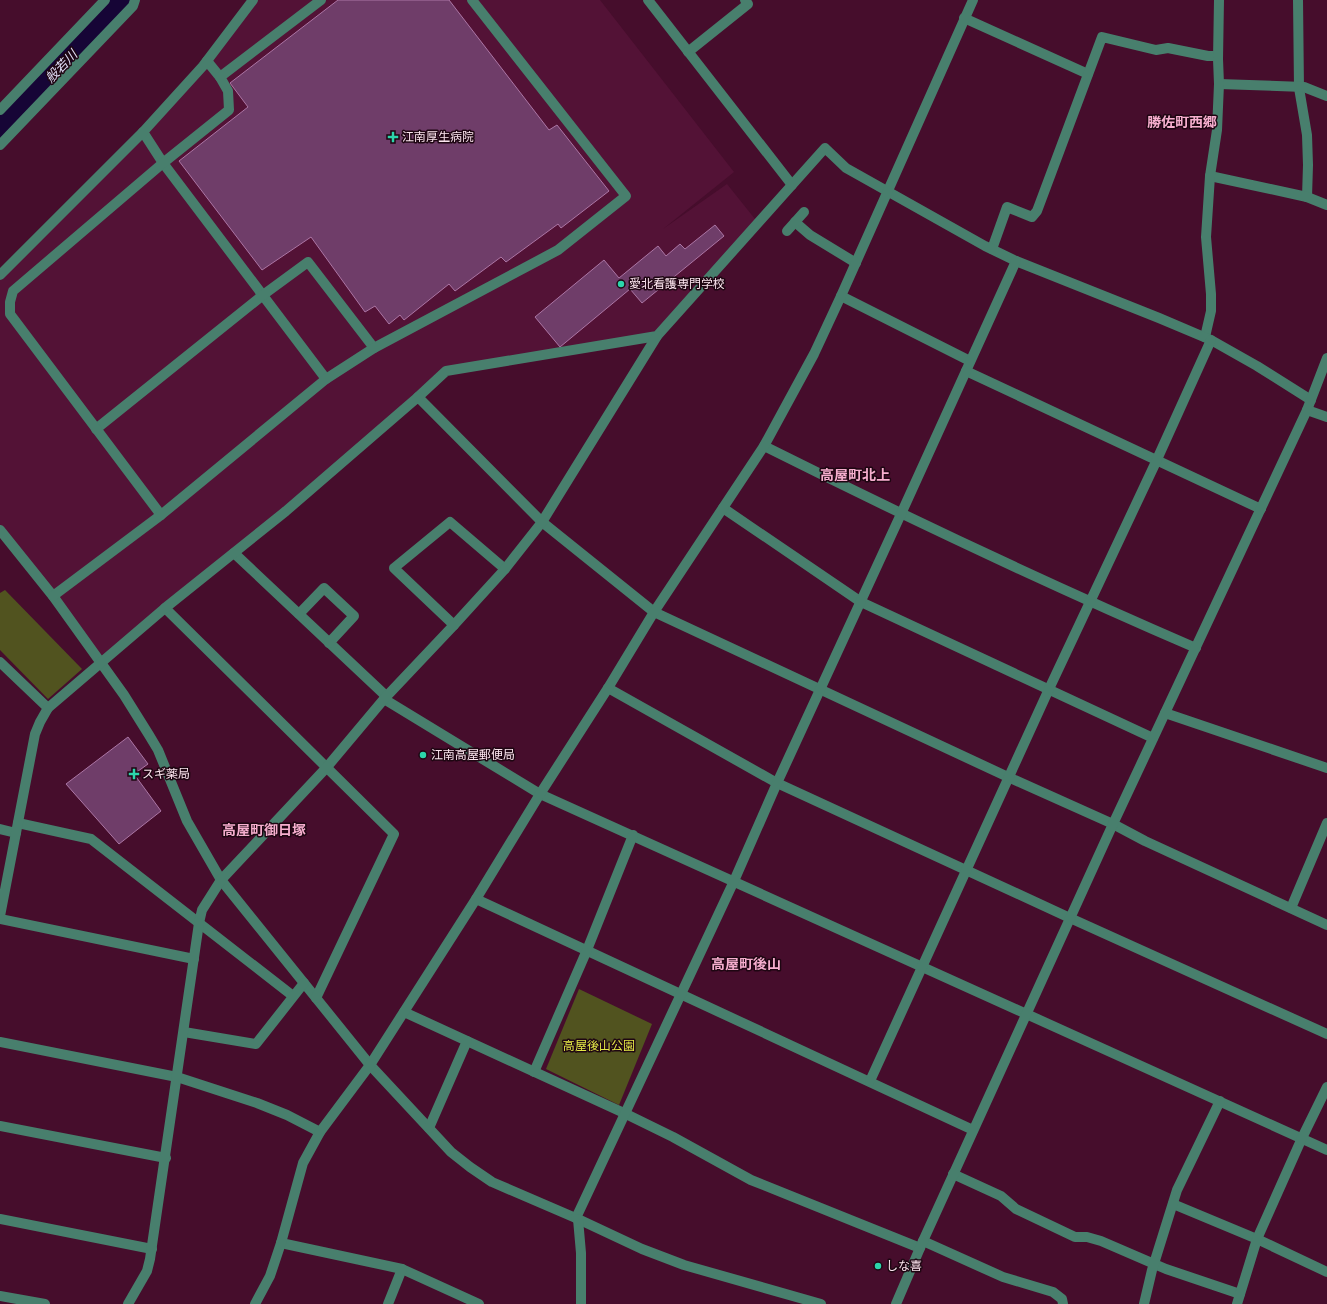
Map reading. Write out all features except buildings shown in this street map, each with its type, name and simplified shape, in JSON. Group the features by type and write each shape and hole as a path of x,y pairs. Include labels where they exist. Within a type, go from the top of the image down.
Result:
{"street":[{"path":"0,110 105,0"},
{"path":"0,145 133,6 136,0"},
{"path":"0,275 143,132 206,61 253,0"},
{"path":"220,77 321,0"},
{"path":"53,596 161,515 326,378 374,348 558,250 626,196 472,0"},
{"path":"648,0 792,185"},
{"path":"688,52 748,4 745,0"},
{"path":"255,1304 270,1276 281,1243 303,1164 320,1132 370,1065 476,899 654,612 764,446 814,354 842,296 973,0"},
{"path":"870,1081 1048,689 1156,460 1208,338 1211,294 1206,237 1210,176 1217,130 1219,84 1219,0"},
{"path":"1298,0 1299,87 1307,135 1307,197"},
{"path":"964,18 1088,74"},
{"path":"992,249 1007,207 1032,217 1037,211 1102,37 1156,50 1168,48 1208,56 1218,56"},
{"path":"161,515 10,314 10,302 13,292 163,163 229,110 228,91 220,77 206,61"},
{"path":"1219,84 1304,87 1327,96"},
{"path":"143,132 163,163 326,378"},
{"path":"128,1304 147,1271 152,1249 202,910 221,880 327,767 385,698 505,569 542,522 657,336 825,148 846,168 992,249 1016,261 1208,338 1257,366 1311,400"},
{"path":"1210,176 1307,197 1327,205"},
{"path":"787,231 804,212"},
{"path":"795,222 810,235 856,263"},
{"path":"581,1304 581,1253 577,1219 624,1113 734,882 777,783 1016,261"},
{"path":"96,429 263,295 308,262 374,348"},
{"path":"842,296 970,361"},
{"path":"194,959 0,917 35,734 48,708 102,664 165,608 286,511 446,371 657,336"},
{"path":"896,1304 953,1174 1113,824 1307,410 1327,358"},
{"path":"966,371 1261,509"},
{"path":"418,397 542,522 654,612 1008,777 1113,824 1145,841 1327,925"},
{"path":"1307,410 1327,417"},
{"path":"764,446 901,514 1090,602 1196,648"},
{"path":"723,508 861,602 1153,738"},
{"path":"454,625 394,568 450,522 505,569"},
{"path":"0,530 53,596 128,702 158,750 187,821 221,880 370,1065 451,1152 492,1182 642,1249 684,1265 821,1304"},
{"path":"234,553 385,698 540,794 1327,1150"},
{"path":"299,614 324,588 354,616 329,643"},
{"path":"165,608 394,834 316,998"},
{"path":"0,662 48,708"},
{"path":"608,688 777,783 1327,1034"},
{"path":"1165,713 1327,768"},
{"path":"1291,908 1327,823"},
{"path":"0,830 17,828 91,839 294,996"},
{"path":"534,1072 633,835"},
{"path":"476,899 973,1130"},
{"path":"184,1032 256,1044 304,983"},
{"path":"404,1012 624,1113 673,1137 751,1180 1003,1277 1053,1292 1062,1299 1063,1304"},
{"path":"429,1128 467,1041"},
{"path":"0,1042 177,1077 257,1103 287,1115 320,1132"},
{"path":"1237,1304 1257,1240 1302,1138 1327,1087"},
{"path":"1144,1304 1154,1264 1177,1190 1220,1101"},
{"path":"0,1126 166,1158"},
{"path":"953,1174 1001,1196 1016,1209 1075,1236 1087,1237 1101,1241 1166,1269 1240,1294"},
{"path":"1173,1204 1327,1272"},
{"path":"0,1219 152,1249"},
{"path":"281,1243 402,1269 479,1304"},
{"path":"388,1304 402,1269"},
{"path":"0,1296 45,1304"}],"shaded area":[{"path":"253,0 600,0 734,172 663,229 727,184 759,224 657,336 446,371 102,664 0,529 0,275 143,132"}],"green space":[{"path":"5,590 82,669 48,699 0,650 0,593"},
{"name":"高屋後山公園","path":"579,989 652,1024 619,1105 546,1069"}],"waterway":[{"name":"般若川","path":"0,130 111,13 120,0"}],"place":[{"name":"江南厚生病院","path":"393,137"},
{"name":"愛北看護専門学校","path":"621,284"},
{"name":"江南高屋郵便局","path":"423,755"},
{"name":"スギ薬局","path":"134,774"},
{"name":"しな喜","path":"878,1266"}],"district":[{"name":"勝佐町西郷","path":"1182,122"},
{"name":"高屋町北上","path":"855,475"},
{"name":"高屋町御日塚","path":"264,830"},
{"name":"高屋町後山","path":"746,964"}]}
